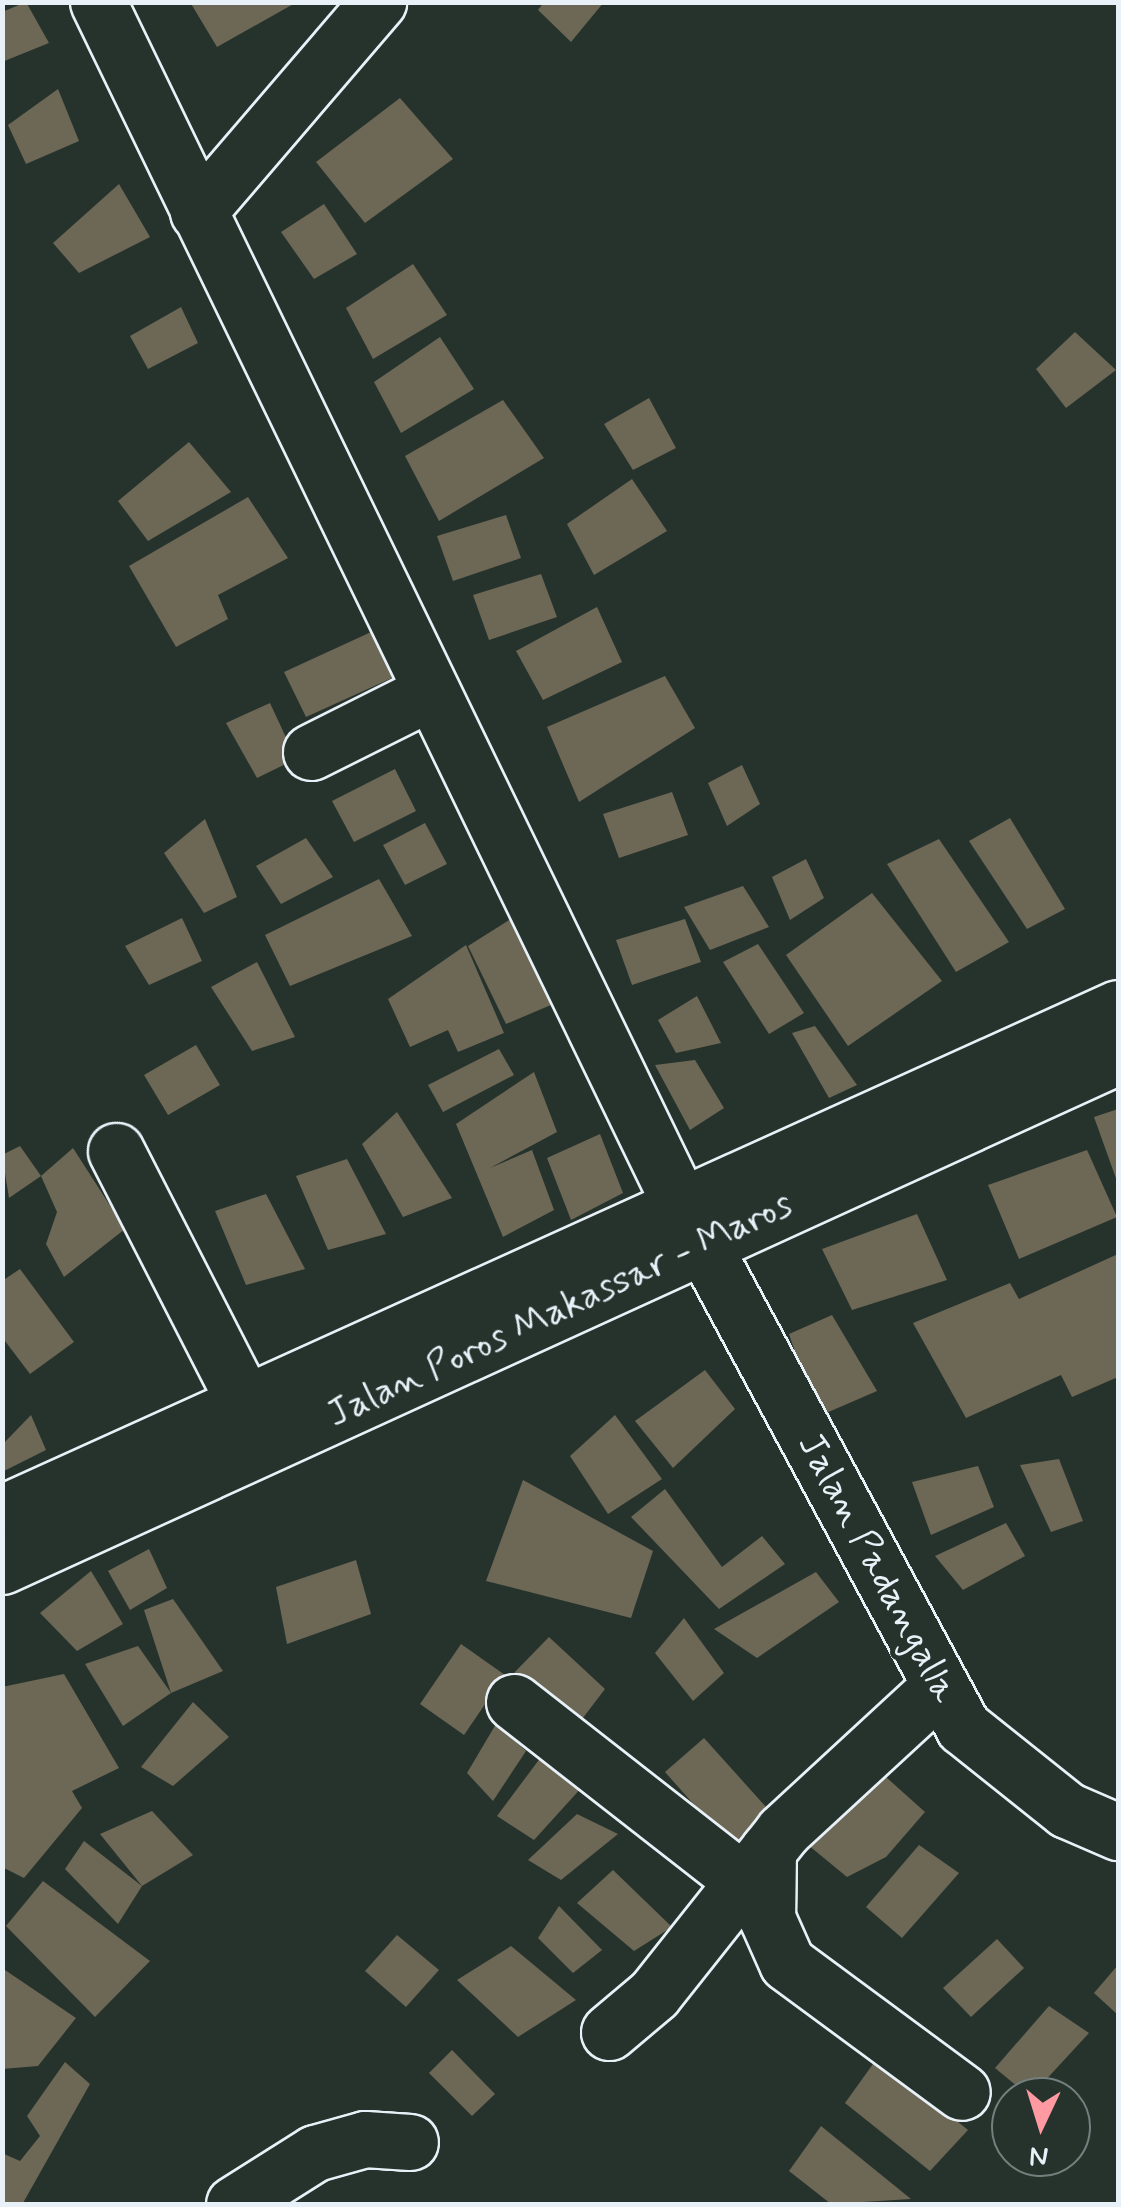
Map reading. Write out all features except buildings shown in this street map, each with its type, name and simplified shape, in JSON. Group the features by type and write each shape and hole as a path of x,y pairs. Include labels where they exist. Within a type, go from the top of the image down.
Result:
{"main road":[{"name":"Jalan Padangalla","path":"98,2 429,693 692,1224 940,1686 963,1726 1012,1772 1118,1832"},
{"path":"198,212 378,2"},
{"path":"311,752 429,693"},
{"name":"Jalan Poros Makassar - Maros","path":"2,1566 1118,1008"},
{"name":"Jalan Poros Makassar - Maros","path":"2,1513 692,1224 1118,1056"},
{"path":"116,1152 248,1407"},
{"path":"609,2032 654,1994 754,1864 940,1686"},
{"path":"514,1702 754,1864 767,1918 787,1963 962,2092"},
{"path":"234,2204 314,2152 365,2139 410,2142"}]}
